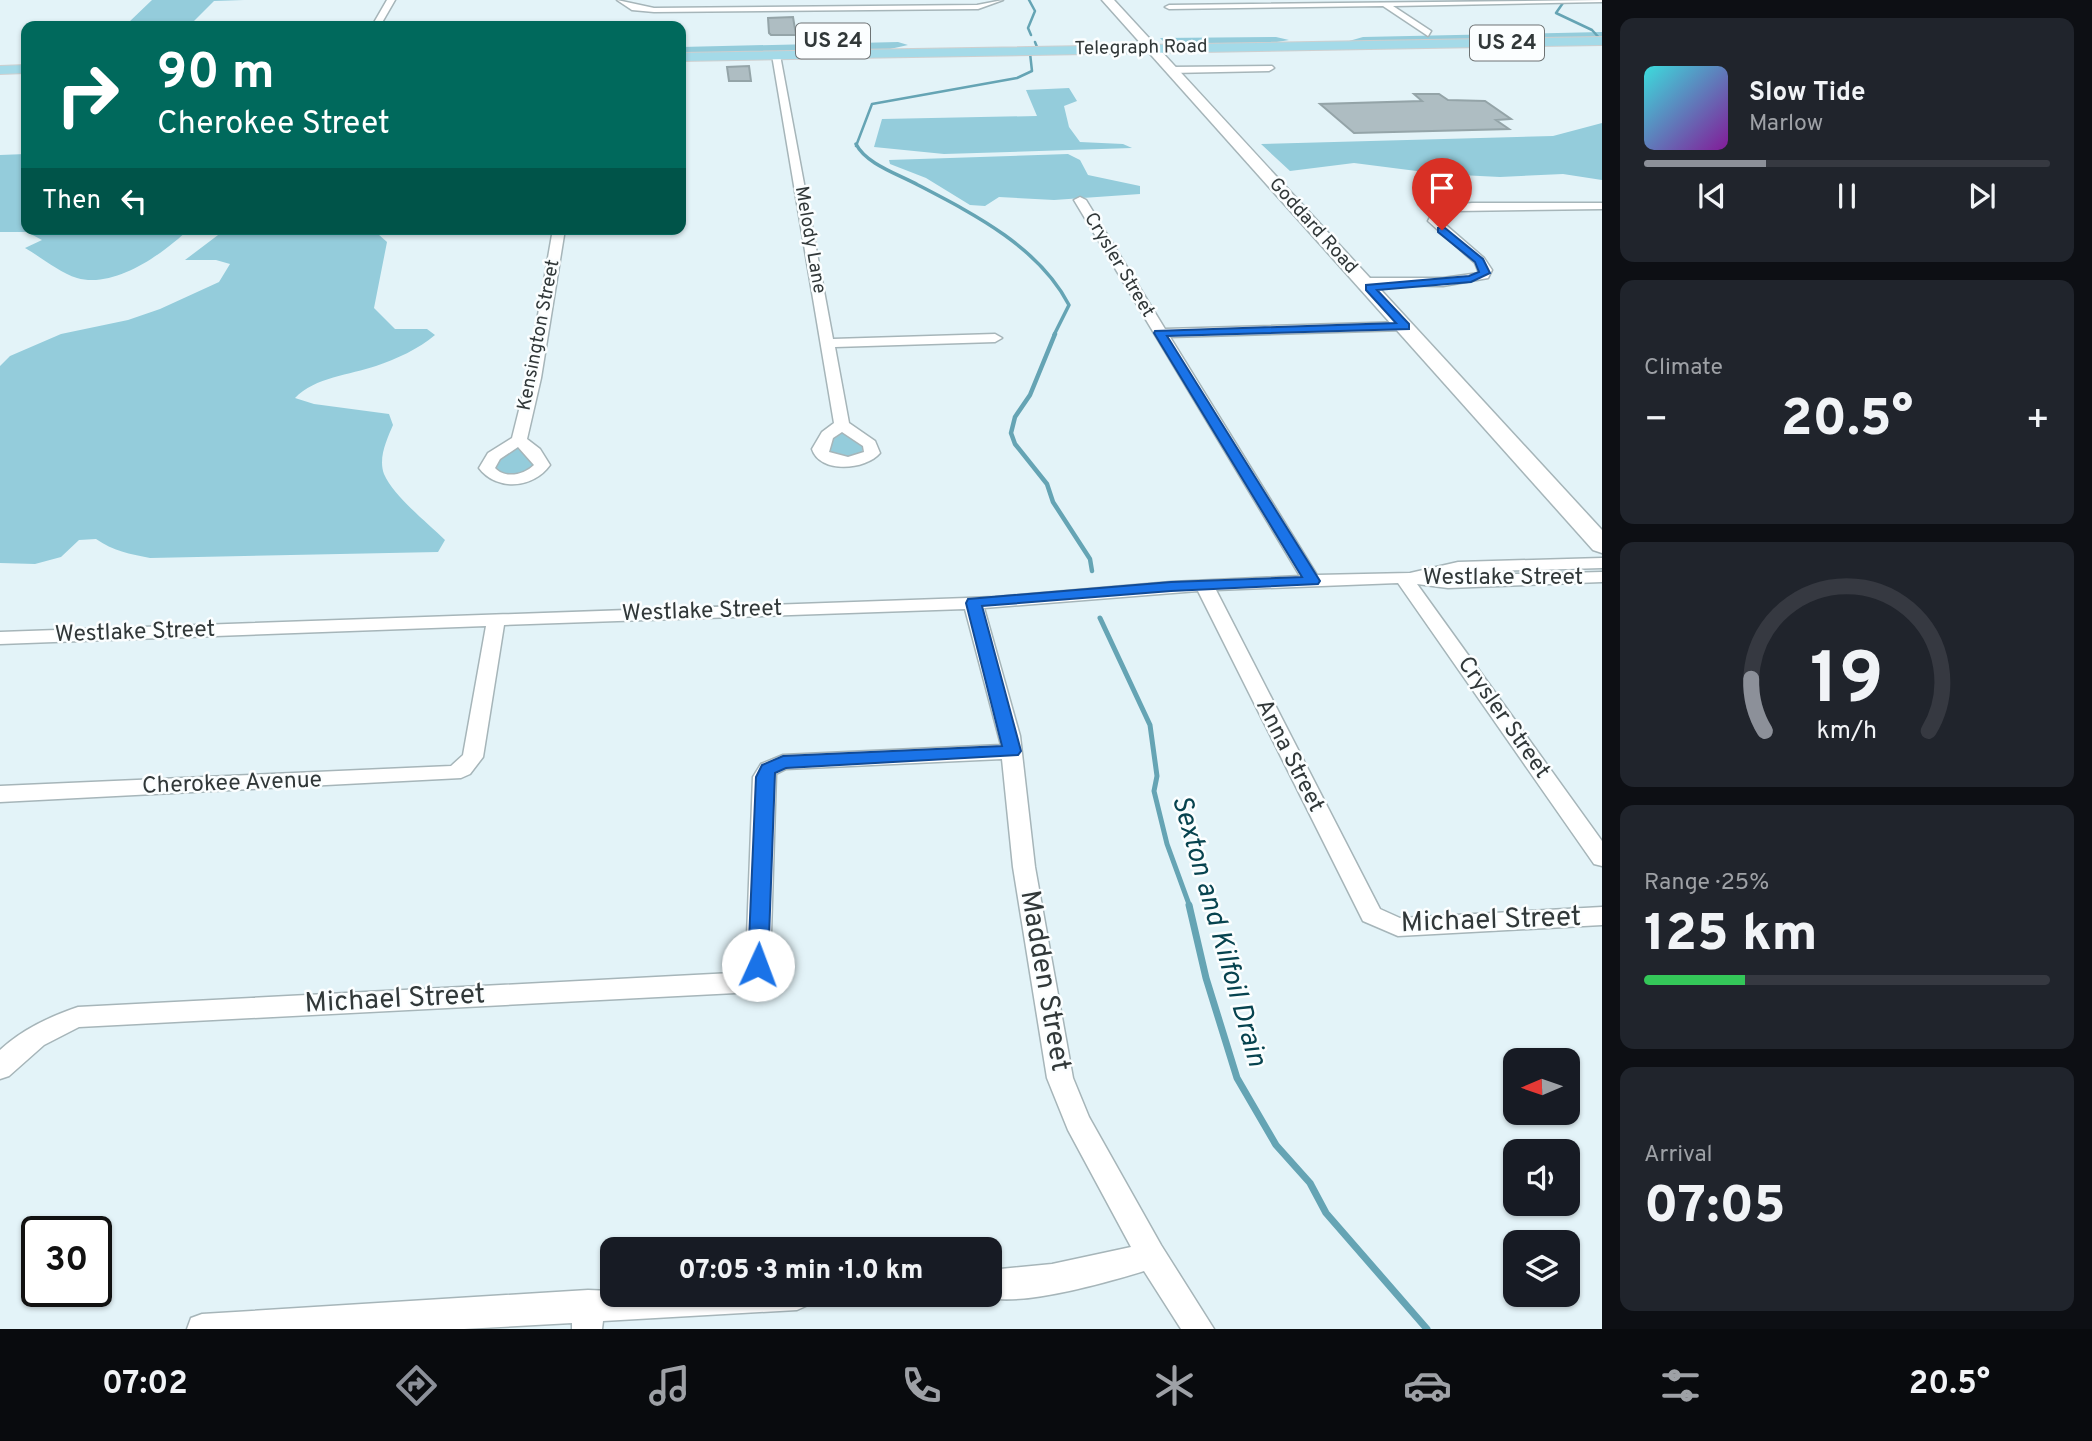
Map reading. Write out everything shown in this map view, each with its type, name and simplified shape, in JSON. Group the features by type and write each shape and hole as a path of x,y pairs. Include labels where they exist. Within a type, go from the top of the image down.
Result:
{"main road":[{"name":"Goddard Road","path":"1108,0 1602,545"},
{"name":"Telegraph Road","path":"686,57 971,51 1116,37 1602,30"},
{"path":"1359,45 1341,39 1353,36 1478,32"},
{"path":"1175,48 1286,44 1298,41 1282,34"},
{"path":"971,51 961,45 974,41 1116,37"},
{"name":"Telegraph Road","path":"686,44 901,40 1175,48 1602,41"},
{"path":"755,55 900,50 917,46 915,43 901,40"},
{"path":"0,57 21,57"},
{"path":"0,70 21,69"}],"street":[{"path":"379,21 391,0"},
{"path":"621,0 644,12 978,6 999,0"},
{"path":"1168,7 1602,1"},
{"path":"1383,2 1428,33"},
{"name":"Melody Lane","path":"776,55 842,425"},
{"path":"1171,70 1269,68"},
{"name":"Crysler Street","path":"1080,200 1312,581"},
{"path":"1367,285 1410,286 1416,282 1471,279 1485,273 1480,261 1434,221 1437,214 1445,210 1472,206 1602,206"},
{"name":"Kensington Street","path":"519,440 534,378 558,235"},
{"path":"1159,333 1405,326"},
{"path":"829,343 995,338"},
{"name":"Westlake Street","path":"1403,578 1458,567 1602,563"},
{"name":"Westlake Street","path":"0,638 974,603 1204,585 1403,578 1448,583 1602,577"},
{"name":"Crysler Street","path":"1403,578 1602,858"},
{"name":"Anna Street","path":"1204,585 1367,910 1380,921"},
{"name":"Madden Street","path":"974,603 1012,751 1024,867 1060,1079 1078,1122 1151,1255 1199,1329"},
{"name":"Cherokee Avenue","path":"0,794 445,775 463,769 472,757 496,620"},
{"name":"Michael Street","path":"0,1068 14,1052 44,1030 78,1017 736,983 747,977 758,965 764,777 768,769 783,762 1012,751"},
{"name":"Michael Street","path":"1380,921 1398,927 1602,916"},
{"path":"1002,1284 1034,1283 1093,1272 1151,1255"},
{"path":"202,1329 587,1317 682,1307"}],"shaded area":[{"path":"152,0 244,0 214,1 194,21 130,21"},
{"path":"1602,32 1602,40 1349,41 1363,37"},
{"path":"1276,37 1289,40 1271,43 1167,45 1160,38"},
{"path":"898,42 908,45 890,49 686,55 686,47"},
{"path":"1069,88 1077,101 1064,106 1069,127 1080,142 1123,144 1132,148 944,154 874,147 882,119 1037,116 1026,90"},
{"path":"1602,123 1602,180 1563,174 1500,177 1440,174 1354,163 1290,171 1261,144 1553,136"},
{"path":"21,154 21,232 0,232 0,155"},
{"path":"1068,154 1080,160 1088,175 1140,186 1140,194 1054,200 999,197 985,206 970,205 926,178 890,164 889,160"},
{"path":"33,235 182,235 138,267 123,274 92,280 71,276 25,248 42,240"},
{"path":"218,235 379,235 387,242 374,308 395,329 427,329 435,335 399,357 312,385 295,398 314,404 389,414 393,425 383,455 384,474 403,500 445,540 438,552 150,558 115,549 96,539 79,540 61,557 35,564 0,563 0,366 10,356 61,334 128,320 160,309 219,282 230,264 216,260 185,260"},
{"path":"842,430 863,445 862,454 850,458 828,452 828,443"},
{"path":"517,448 531,459 535,465 532,470 508,477 494,471 496,460"}],"building":[{"path":"793,17 796,35 769,33 768,18"},
{"path":"749,66 751,81 729,81 727,67"},
{"path":"1414,94 1439,94 1448,100 1485,101 1511,119 1496,120 1509,129 1354,133 1320,104 1422,101"}],"waterway":[{"name":"Sexton and Kilfoil Drain","path":"1029,0 1035,11 1028,28 1031,35"},
{"path":"1565,0 1556,13 1592,30 1602,41"},
{"name":"Sexton and Kilfoil Drain","path":"1035,42 1037,47"},
{"name":"Sexton and Kilfoil Drain","path":"856,145 872,104 1017,78 1032,71 1030,53"},
{"name":"Sexton and Kilfoil Drain","path":"856,145 875,163 982,220 1023,249 1041,266 1069,305 1054,335"},
{"name":"Sexton and Kilfoil Drain","path":"1055,334 1030,395 1015,417 1011,433 1015,444 1047,484 1053,502 1090,559 1092,571"},
{"name":"Sexton and Kilfoil Drain","path":"1100,618 1150,725 1157,776 1154,791 1167,844 1190,907"},
{"name":"Sexton and Kilfoil Drain","path":"1189,905 1206,978 1237,1078 1276,1145 1310,1183 1326,1213 1427,1329"}],"route":[{"path":"758,965 764,777 768,769 783,762 1012,751 974,603 1171,587 1312,581 1159,333 1405,326 1369,288 1471,279 1485,273 1480,261 1442,230"}]}
